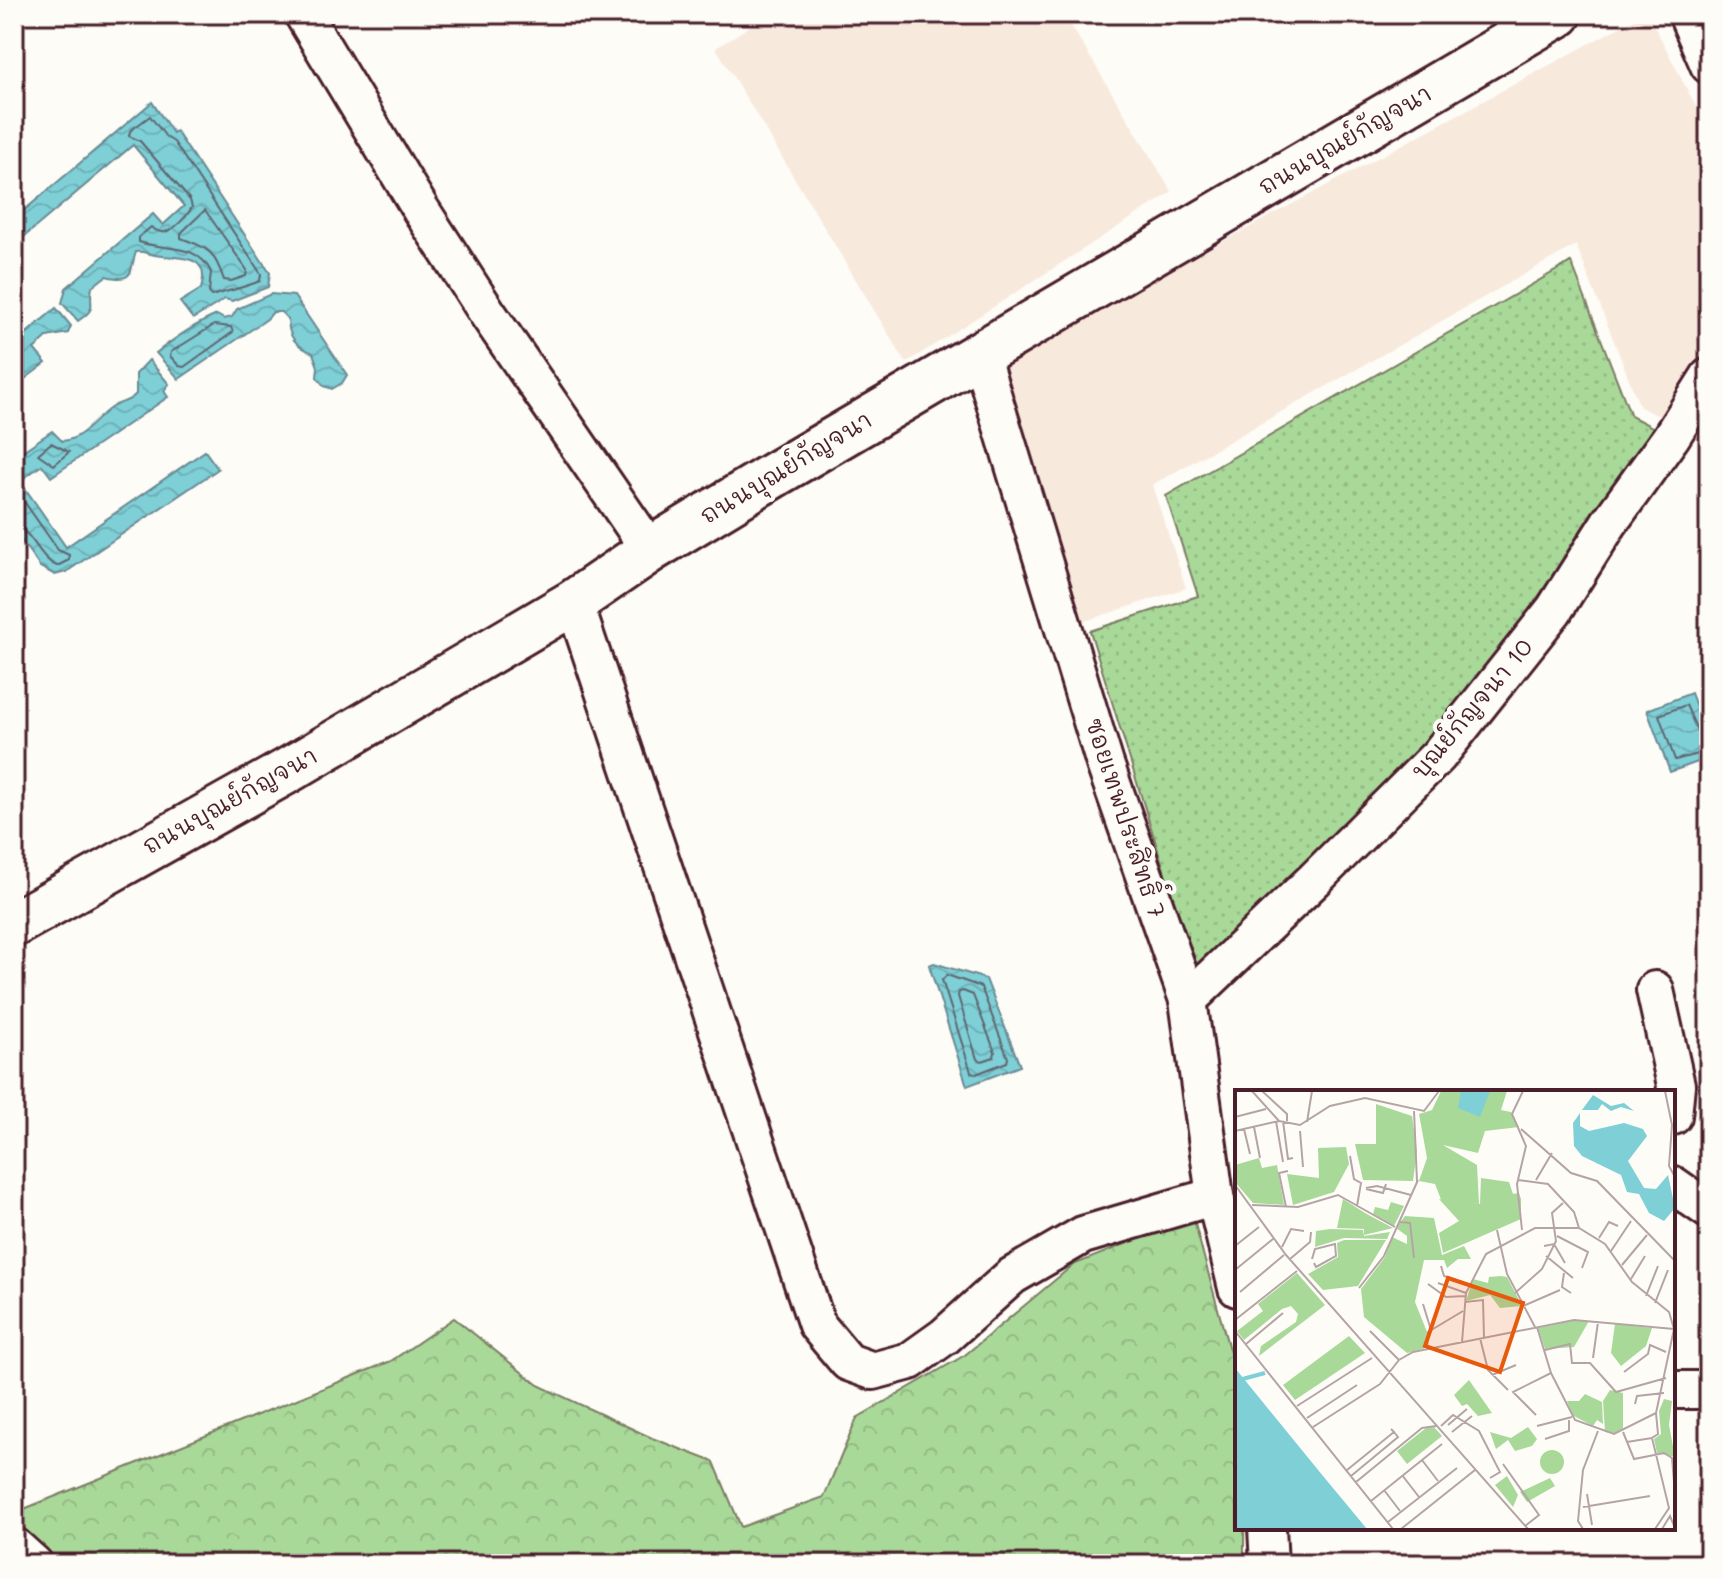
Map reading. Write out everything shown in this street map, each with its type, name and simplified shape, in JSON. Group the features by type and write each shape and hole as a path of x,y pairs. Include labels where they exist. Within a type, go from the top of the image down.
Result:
{"street":[{"path":"303,14 421,210 488,314 650,550"},
{"name":"ถนนบุณย์กัญจนา","path":"14,924 206,814 283,774 574,602 650,550 1559,14"},
{"path":"1687,14 1709,65"},
{"name":"ซอยเทพประสิทธิ์ 7","path":"980,354 1105,764 1188,1000 1215,1196 1235,1280"},
{"name":"บุณย์กัญจนา 10","path":"1188,1000 1438,756 1554,610 1709,377"},
{"path":"574,602 817,1325 848,1362 873,1371 910,1361 945,1336 1012,1276 1083,1235 1215,1196"},
{"path":"1655,990 1676,1085 1675,1095"},
{"path":"1675,1186 1709,1210"},
{"path":"1675,1390 1709,1390"},
{"path":"1267,1530 1269,1564"},
{"path":"14,1546 34,1564"}],"shaded area":[{"path":"769,14 1064,14 1172,192 906,363 716,48"},
{"path":"1648,14 1709,132 1709,352 1663,418 1640,407 1576,245 1152,485 1186,588 1079,623 998,363"}],"green space":[{"path":"1571,262 1631,416 1658,430 1442,736 1197,976 1090,631 1198,596 1166,496"},
{"path":"1193,1217 1233,1364 1235,1530 1244,1530 1244,1564 59,1564 14,1525 14,1513 391,1361 454,1318 538,1385 652,1438 714,1462 741,1527 824,1497 857,1418 965,1355 1073,1265"}],"water":[{"path":"152,102 173,133 176,131 270,273 268,287 232,301 225,299 193,319 180,302 201,289 202,269 197,263 136,252 126,277 106,276 92,287 91,309 78,321 62,303 66,288 153,214 163,225 184,206 133,145 18,242 14,238 14,219"},
{"path":"271,294 294,296 347,375 342,383 332,389 324,386 317,377 318,367 313,353 294,340 288,319 281,312 273,312 179,379 156,353 201,323 217,315 224,319 232,317 237,309"},
{"path":"56,308 71,326 68,333 47,337 34,349 46,363 14,387 14,344"},
{"path":"149,360 169,384 164,391 168,397 51,477 42,465 20,481 66,547 205,451 218,469 66,572 55,575 40,567 14,530 14,457 52,431 62,441 77,436 112,407 130,399 136,394 136,374"},
{"path":"1691,693 1709,741 1709,758 1670,772 1647,710"},
{"path":"934,963 986,979 1020,1066 967,1086 929,965"}]}
